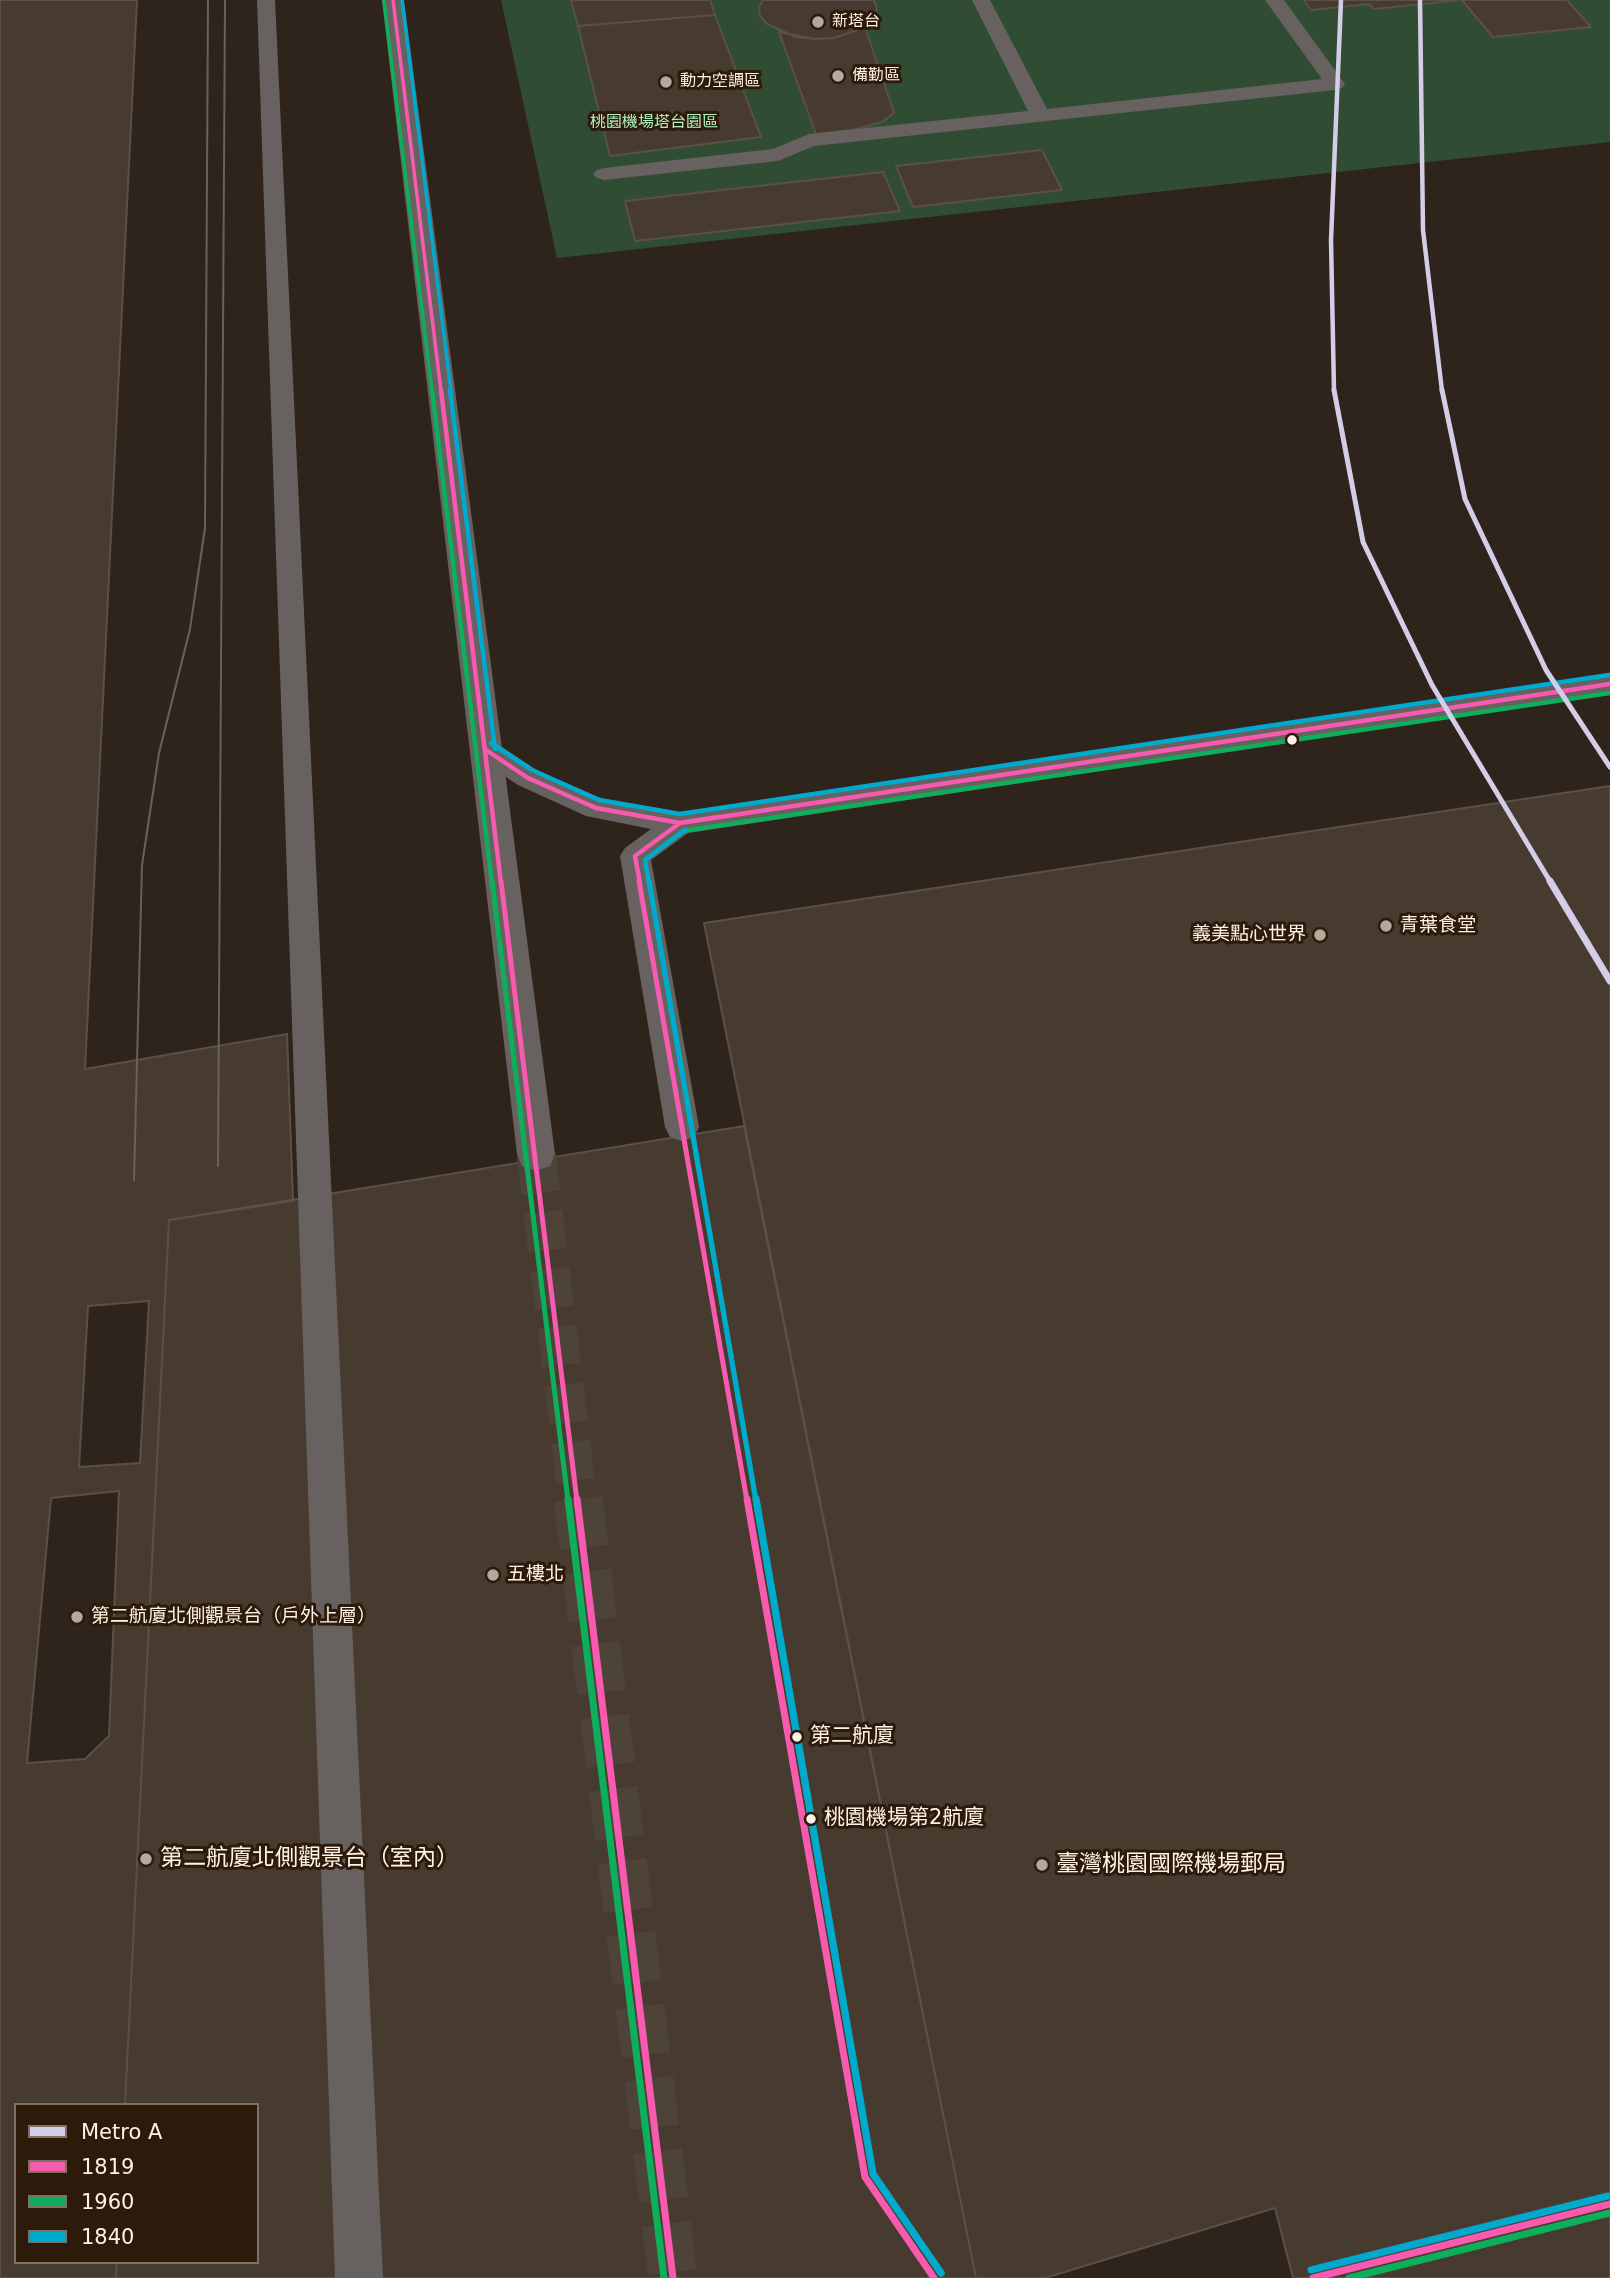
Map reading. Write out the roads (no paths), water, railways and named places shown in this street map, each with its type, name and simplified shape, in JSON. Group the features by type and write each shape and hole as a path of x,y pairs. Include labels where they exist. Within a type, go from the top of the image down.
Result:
{"street":[{"path":"393,0 536,1154"}],"lane":[{"path":"266,0 359,2278"},
{"path":"981,0 1041,116"},
{"path":"604,174 778,155 809,140 1335,84 1274,0"},
{"path":"486,750 528,778 596,808 680,823 1610,684"},
{"path":"680,823 635,856 682,1127"}],"tunnel":[{"path":"536,1154 578,1501"},
{"path":"578,1499 673,2278"}],"tram line":[{"path":"134,1180 142,865 159,753 190,629 205,528 208,0"},
{"path":"218,1166 225,0"}],"metro line":[{"name":"A","path":"1341,0 1331,240 1334,397 1363,542 1432,685 1610,981"},
{"name":"A","path":"1420,0 1423,230 1439,377 1465,499 1546,670 1610,767"}],"place":[{"name":"新塔台","path":"818,22"},
{"name":"備勤區","path":"838,76"},
{"name":"動力空調區","path":"666,82"},
{"name":"青葉食堂","path":"1386,926"},
{"name":"義美點心世界","path":"1320,935"},
{"name":"五樓北","path":"493,1575"},
{"name":"第二航廈北側觀景台（戶外上層）","path":"77,1617"},
{"name":"第二航廈","path":"797,1737"},
{"name":"桃園機場第2航廈","path":"811,1819"},
{"name":"第二航廈北側觀景台（室內）","path":"146,1859"},
{"name":"臺灣桃園國際機場郵局","path":"1042,1865"}],"park label":[{"name":"桃園機場塔台園區","path":"654,123"}]}
